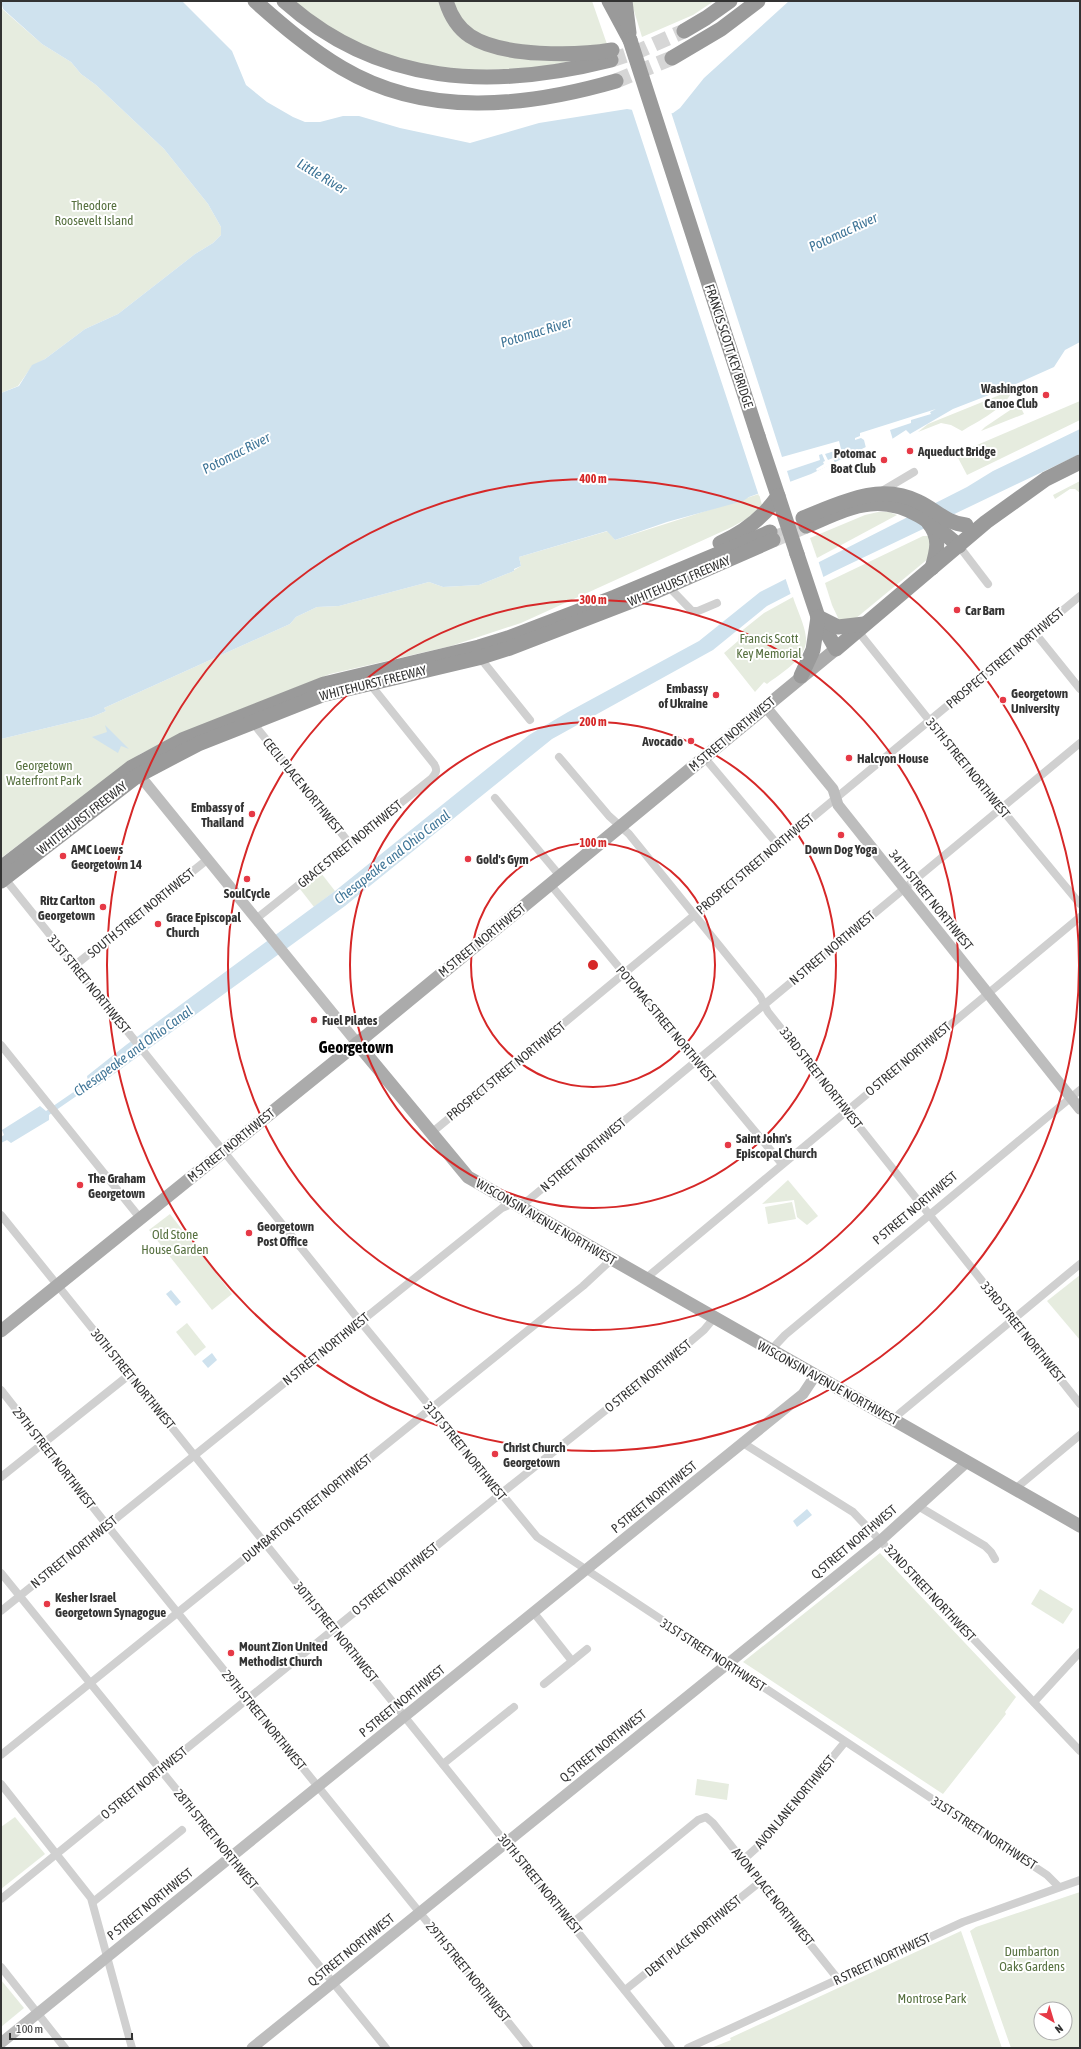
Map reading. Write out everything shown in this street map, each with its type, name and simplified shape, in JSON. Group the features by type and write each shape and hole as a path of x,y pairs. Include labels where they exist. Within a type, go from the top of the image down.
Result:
{"highway":[{"path":"255,1 291,32 342,68 378,85 410,95 453,102 512,102 571,93 616,81"},
{"path":"284,1 314,26 353,48 385,62 421,71 465,76 516,75 568,69 612,55 548,54 486,44 470,36 461,28 450,12 446,1"},
{"path":"609,1 630,40"},
{"path":"625,1 630,40"},
{"path":"684,31 730,1"},
{"path":"672,58 709,37 758,1"},
{"name":"FRANCIS SCOTT KEY BRIDGE","path":"630,40 818,617 836,649"},
{"path":"959,546 994,515 1051,475 1080,462"},
{"path":"959,546 984,534 1043,492 1080,472"},
{"path":"959,546 941,536 927,520 913,512 885,503 869,504 804,522 859,496 884,493 909,498 947,520 966,525 994,515"},
{"path":"545,624 736,536 757,521 778,496"},
{"name":"WHITEHURST FREEWAY","path":"772,536 650,594 510,648 478,658 322,695 198,744 137,776 1,875 132,767 182,740 324,684 479,647 545,624 772,536"},
{"path":"932,568 941,536"},
{"name":"M STREET NORTHWEST","path":"836,649 959,546"},
{"path":"801,676 813,650 818,617 838,627 861,627"}],"main road":[{"name":"M STREET NORTHWEST","path":"1,1331 357,1043 801,676 836,649"},
{"name":"34TH STREET NORTHWEST","path":"765,706 833,789 838,805 1080,1109"},
{"path":"1,875 136,772"},
{"name":"WISCONSIN AVENUE NORTHWEST","path":"136,772 430,1134 468,1177 611,1260 1080,1526"},
{"name":"P STREET NORTHWEST","path":"1,2043 743,1444 803,1394 815,1376"},
{"name":"Q STREET NORTHWEST","path":"252,2048 881,1540 967,1462"}],"street":[{"path":"136,772 187,744 307,695 352,682 482,652 534,634 872,496 914,472"},
{"path":"959,546 988,584"},
{"path":"664,582 692,611 698,611 717,603"},
{"name":"PROSPECT STREET NORTHWEST","path":"430,1134 1080,596"},
{"name":"35TH STREET NORTHWEST","path":"861,627 930,720 1080,904"},
{"path":"1035,633 1080,689"},
{"path":"485,664 530,720"},
{"name":"GRACE STREET NORTHWEST","path":"256,919 432,778 437,770 434,764 374,690"},
{"name":"CECIL PLACE NORTHWEST","path":"256,728 350,844"},
{"name":"N STREET NORTHWEST","path":"1,1611 502,1208 513,1204 526,1202 1080,743"},
{"name":"33RD STREET NORTHWEST","path":"559,757 609,816 629,834 695,914 760,996 764,1004 846,1110 1080,1404"},
{"path":"704,757 778,845"},
{"name":"POTOMAC STREET NORTHWEST","path":"495,798 624,973 782,1164"},
{"name":"SOUTH STREET NORTHWEST","path":"74,966 208,859"},
{"name":"31ST STREET NORTHWEST","path":"1,875 500,1494 540,1540 1047,1875 1059,1887"},
{"name":"O STREET NORTHWEST","path":"645,1279 846,1110 1080,917"},
{"path":"1,1046 140,1218"},
{"name":"P STREET NORTHWEST","path":"771,1350 785,1335 1080,1090"},
{"name":"30TH STREET NORTHWEST","path":"1,1215 671,2048"},
{"name":"DUMBARTON STREET NORTHWEST","path":"1,1755 583,1286 611,1260"},
{"path":"894,1420 900,1412 1080,1264"},
{"name":"O STREET NORTHWEST","path":"1,1899 500,1494 671,1358 704,1330 714,1318"},
{"path":"1,1478 129,1375"},
{"name":"29TH STREET NORTHWEST","path":"1,1390 107,1526 529,2048"},
{"path":"1015,1489 1080,1435"},
{"name":"32ND STREET NORTHWEST","path":"743,1444 846,1506 881,1540 1080,1751"},
{"path":"918,1506 985,1546 992,1552 995,1559"},
{"name":"28TH STREET NORTHWEST","path":"1,1573 386,2048"},
{"path":"534,1613 572,1661"},
{"path":"544,1684 587,1649"},
{"path":"1034,1702 1080,1652"},
{"path":"443,1764 514,1707"},
{"name":"AVON LANE NORTHWEST","path":"743,1860 764,1841 845,1742"},
{"path":"1,1784 93,1902 132,2048"},
{"name":"AVON PLACE NORTHWEST","path":"571,1924 698,1820 706,1817 713,1823 838,1979"},
{"path":"93,1902 182,1830"},
{"name":"R STREET NORTHWEST","path":"688,2048 962,1922 1080,1880"},
{"name":"DENT PLACE NORTHWEST","path":"625,1990 760,1882"},
{"path":"1,1967 65,2048"}],"green space":[{"path":"292,1 442,1 460,32 571,61 536,68 458,71 385,57 335,32"},
{"path":"450,1 592,1 608,47 524,49 469,31"},
{"path":"631,1 714,1 693,15 642,37"},
{"name":"Theodore Roosevelt Island","path":"1,8 42,44 71,62 81,74 96,85 164,149 208,204 221,227 221,235 213,243 195,254 118,314 85,329 45,359 32,366 18,386 1,393"},
{"path":"1012,390 1010,396 998,408 962,431 951,425 941,423 918,432 928,424"},
{"path":"1080,401 1080,420 967,475 956,454"},
{"path":"1019,404 1024,414 981,431 985,427"},
{"path":"1080,481 1080,493 1075,489 1070,489 1055,499 1053,495"},
{"name":"Georgetown Waterfront Park","path":"759,494 762,505 748,518 732,527 521,623 451,646 330,674 204,724 140,754 1,858 1,739 92,717 106,711 104,708 290,624 296,617 317,607 339,606 429,582 443,587 479,585 514,571 521,566 519,557 608,531 615,540"},
{"path":"878,512 889,512 897,515 817,558 810,538 865,515"},
{"path":"923,536 930,536 929,558 855,619 839,620 832,605 825,583"},
{"name":"Francis Scott Key Memorial","path":"793,597 806,638 803,652 786,670 767,684 764,682 755,692 724,653 738,641 739,633 764,613"},
{"path":"321,873 335,891 314,907 300,889"},
{"path":"788,1180 818,1216 807,1225 797,1217 794,1200 762,1204"},
{"path":"792,1202 796,1219 768,1224 765,1207"},
{"name":"Old Stone House Garden","path":"170,1214 232,1294 212,1310 149,1230"},
{"path":"1080,1275 1080,1340 1047,1301"},
{"path":"187,1323 206,1347 195,1356 176,1332"},
{"path":"880,1553 1016,1697 1005,1712 1006,1714 943,1794 743,1662"},
{"path":"1040,1589 1073,1609 1063,1624 1031,1604"},
{"path":"697,1779 729,1784 727,1800 695,1795"},
{"path":"15,1817 45,1854 1,1889 1,1827"},
{"name":"Dumbarton Oaks Gardens","path":"1080,1892 1080,2048 1011,2048 970,1931 976,1927"},
{"name":"Montrose Park","path":"961,1931 1002,2048 711,2048 731,2040 730,2038"},
{"path":"1,1980 24,2008 1,2027"}],"water":[{"path":"1,1 182,1 232,51 246,85 267,102 293,117 305,122 320,122 343,116 359,116 400,128 470,143 539,123 627,109 664,115 673,113 680,108 704,78 789,1 1080,1 1080,342 1065,350 1054,367 1007,388 953,409 910,434 906,430 889,441 886,439 874,443 811,474 749,497 743,501 667,522 615,540 607,531 519,557 521,566 514,569 514,571 479,585 443,587 429,582 339,606 317,607 296,617 290,624 104,708 106,711 92,717 1,739 1,393 19,386 32,365 45,359 85,329 118,314 195,254 213,243 221,235 221,227 208,204 164,149 96,85 81,74 71,62 42,44 3,9"},
{"name":"Chesapeake and Ohio Canal","path":"1080,429 1080,454 833,572 767,606 713,650 552,739 345,906 96,1087 91,1086 49,1115 49,1120 11,1143 7,1140 1,1143 1,1137 4,1135 2,1130 40,1106 46,1111 88,1082 87,1076 126,1045 335,891 529,735 568,712 699,641 760,592 967,487 993,471"},
{"path":"105,725 129,749 121,746 118,753 92,737 107,732"},
{"path":"171,1290 181,1302 176,1306 166,1294"},
{"path":"212,1353 217,1360 208,1368 202,1361"},
{"path":"807,1509 812,1515 797,1527 793,1521"}],"pier":[{"path":"631,107 651,112 671,112 782,457 839,441 841,449 825,454 828,460 833,458 835,463 817,471 816,469 824,464 823,462 825,461 822,454 819,455 820,460 787,471 791,484 759,496"},
{"path":"936,409 930,412 931,414 911,420 911,423 890,430 893,440 866,448 864,440 861,438 855,440 855,438 860,436 860,433"},
{"path":"818,560 824,579 791,595 785,577"}],"tunnel":[{"path":"611,60 639,51 684,31"},
{"path":"616,81 672,58"},
{"path":"773,540 806,526"}],"place":[{"name":"Washington Canoe Club","path":"1046,395"},
{"name":"Aqueduct Bridge","path":"910,451"},
{"name":"Potomac Boat Club","path":"884,460"},
{"name":"Car Barn","path":"957,610"},
{"name":"Embassy of Ukraine","path":"716,695"},
{"name":"Georgetown University","path":"1003,700"},
{"name":"Avocado","path":"691,741"},
{"name":"Halcyon House","path":"849,758"},
{"name":"Embassy of Thailand","path":"252,814"},
{"name":"Down Dog Yoga","path":"841,835"},
{"name":"AMC Loews Georgetown 14","path":"63,856"},
{"name":"Gold's Gym","path":"468,859"},
{"name":"SoulCycle","path":"247,879"},
{"name":"Ritz Carlton Georgetown","path":"103,907"},
{"name":"Grace Episcopal Church","path":"158,924"},
{"name":"Fuel Pilates","path":"314,1020"},
{"name":"Saint John's Episcopal Church","path":"728,1145"},
{"name":"The Graham Georgetown","path":"80,1185"},
{"name":"Georgetown Post Office","path":"249,1233"},
{"name":"Christ Church Georgetown","path":"495,1454"},
{"name":"Kesher Israel Georgetown Synagogue","path":"47,1604"},
{"name":"Mount Zion United Methodist Church","path":"231,1653"}],"district":[{"name":"Georgetown","path":"356,1047"}],"water label":[{"name":"Little River","path":"322,176"},
{"name":"Potomac River","path":"843,232"},
{"name":"Potomac River","path":"536,332"},
{"name":"Potomac River","path":"236,453"}]}
